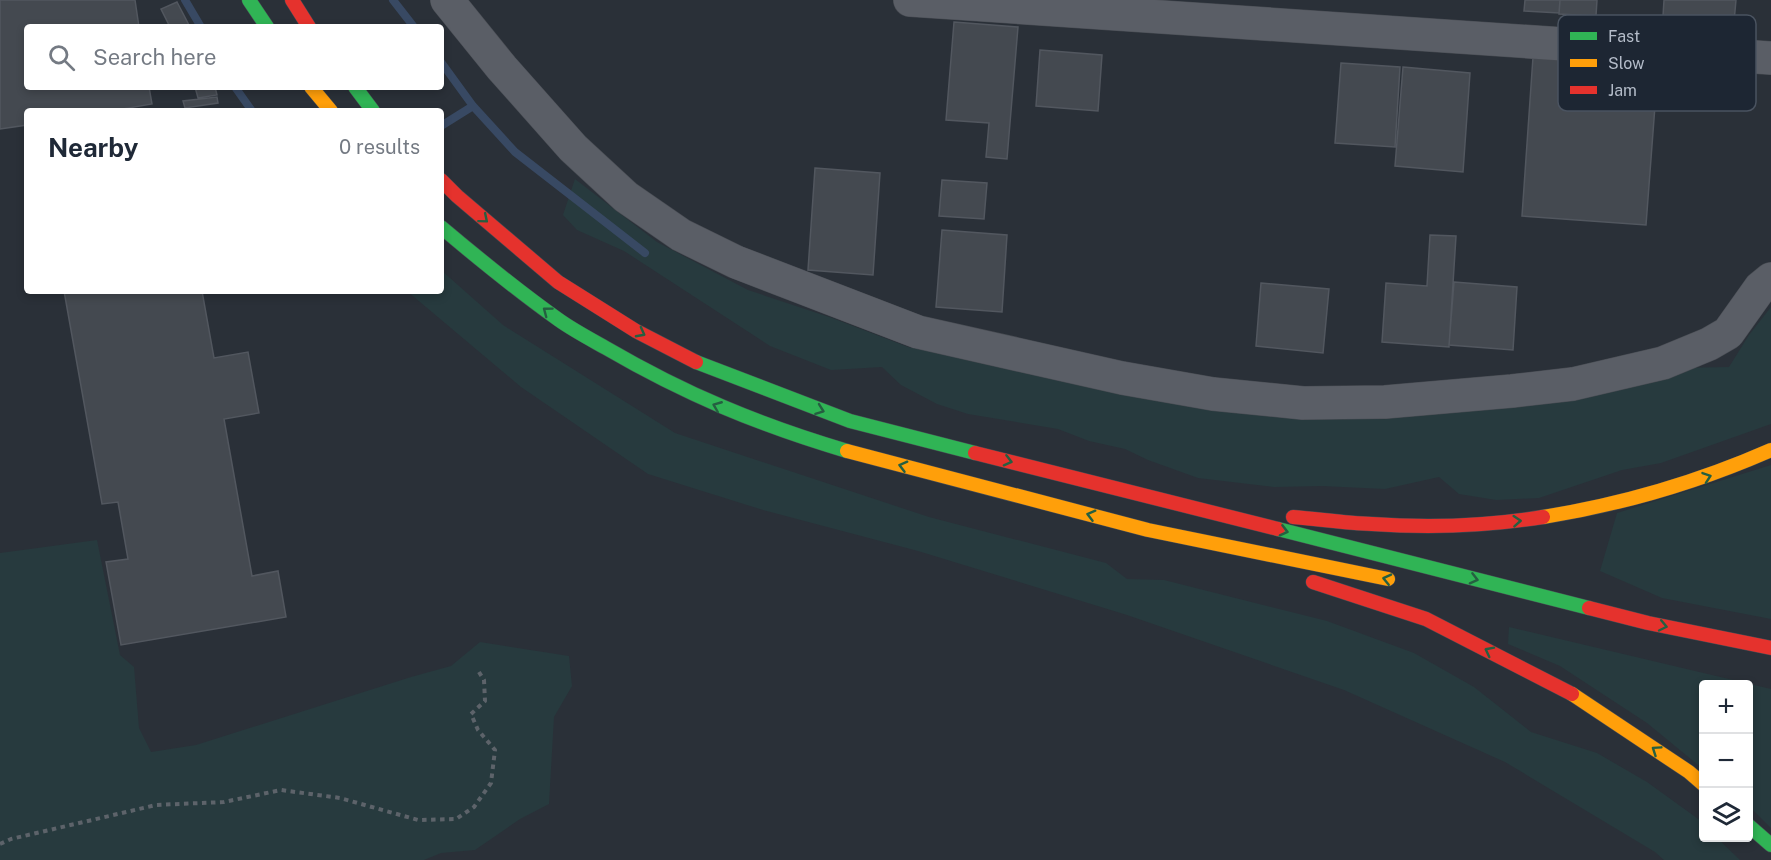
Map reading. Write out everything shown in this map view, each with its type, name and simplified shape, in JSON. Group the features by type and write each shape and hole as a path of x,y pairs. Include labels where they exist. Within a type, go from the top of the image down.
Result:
{"highway":[{"path":"249,0 265,24"},
{"path":"292,0 307,24"},
{"path":"314,90 328,108"},
{"path":"357,90 371,108"},
{"path":"444,183 558,282 636,331 705,366 850,421 1648,623 1771,648"},
{"path":"444,229 500,276 560,321 637,366 708,402 772,428 846,451 1148,530 1406,584"},
{"path":"1187,507 1384,525 1465,525 1536,520 1618,504 1668,490 1737,466 1771,450"},
{"path":"1148,530 1270,569"},
{"path":"1304,580 1426,619 1574,695 1699,781"},
{"path":"1753,829 1771,845"}],"street":[{"path":"447,0 501,68 573,148 626,197 681,235 736,262 918,332 1122,378 1213,394 1303,403 1385,402 1573,384 1664,363 1709,344 1728,333 1760,288 1771,279"},
{"path":"910,0 1225,10 1558,39"},
{"path":"1756,56 1771,57"}],"path":[{"path":"0,844 156,805 224,802 281,790 340,798 418,820 456,819 474,807 491,783 495,750 478,730 471,714 485,700 484,680 477,669"}],"green space":[{"path":"575,179 657,242 748,290 832,318 908,347 1232,408 1678,368 1729,367 1749,335 1771,307 1771,424 1661,463 1622,470 1539,498 1496,500 1459,494 1439,477 1385,489 1322,486 1274,487 1198,478 1125,449 1089,441 1058,429 968,414 937,404 901,385 882,367 831,370 770,346 624,251 577,230 563,215"},
{"path":"444,273 503,325 675,433 929,517 1106,563 1127,579 1164,580 1327,621 1414,653 1474,687 1531,732 1597,753 1647,782 1699,820 1699,842 1721,842 1740,860 1664,860 1655,852 1505,762 1344,690 1127,615 918,551 763,510 648,474 521,387 411,294 444,294"},
{"path":"1771,465 1771,619 1662,598 1600,571 1617,513"},
{"path":"97,540 120,655 134,667 139,728 151,752 196,745 451,666 480,642 569,656 572,686 554,717 549,804 520,819 475,850 441,853 424,860 0,860 0,553"},
{"path":"1509,627 1733,680 1699,680 1699,766 1647,723 1560,666 1508,644"},
{"path":"1753,685 1771,689 1771,828 1753,810"}],"building":[{"path":"0,0 135,0 139,24 24,24 24,90 150,90 152,104 129,108 24,108 24,125 0,129"},
{"path":"1525,0 1560,0 1559,13 1524,11"},
{"path":"1560,0 1597,0 1596,15 1559,14"},
{"path":"1664,0 1736,0 1735,15 1663,15"},
{"path":"177,2 188,24 168,24 161,9"},
{"path":"954,22 1018,27 1007,159 986,157 989,123 946,120"},
{"path":"1040,50 1102,55 1098,111 1036,106"},
{"path":"1533,57 1558,59 1558,111 1655,111 1646,225 1522,216"},
{"path":"1341,63 1400,67 1395,147 1335,143"},
{"path":"1403,67 1470,73 1463,172 1395,166"},
{"path":"196,90 216,90 217,95 198,98"},
{"path":"217,97 218,103 185,108 183,101"},
{"path":"815,168 880,173 873,275 808,270"},
{"path":"942,180 987,183 984,219 939,216"},
{"path":"942,230 1007,235 1002,312 936,307"},
{"path":"1430,235 1456,236 1449,347 1382,342 1386,283 1427,286"},
{"path":"1454,282 1517,287 1513,350 1449,345"},
{"path":"1261,283 1329,289 1323,353 1256,346"},
{"path":"65,294 203,294 214,358 248,352 259,413 224,419 252,576 278,571 286,617 121,645 106,562 128,559 118,502 102,504"}],"waterway":[{"path":"185,0 199,24"},
{"path":"393,0 412,24"},
{"path":"444,66 473,106 515,152 645,253"},
{"path":"237,90 250,108"},
{"path":"444,124 473,106"}],"traffic: fast":[{"path":"249,0 265,24"},
{"path":"357,90 371,108"},
{"path":"444,229 559,320 635,365 723,407 847,451"},
{"path":"696,362 850,421 975,453"},
{"path":"1278,529 1589,608"},
{"path":"1753,829 1771,845"}],"traffic: slow":[{"path":"314,90 328,108"},
{"path":"1543,517 1602,506 1659,491 1715,473 1771,450"},
{"path":"847,451 1148,530 1388,579"},
{"path":"1572,694 1699,781"}],"traffic: jam":[{"path":"292,0 307,24"},
{"path":"444,183 558,282 636,331 696,362"},
{"path":"975,453 1278,529"},
{"path":"1293,517 1436,526 1543,517"},
{"path":"1313,582 1426,619 1572,694"},
{"path":"1589,608 1648,623 1771,648"}]}
